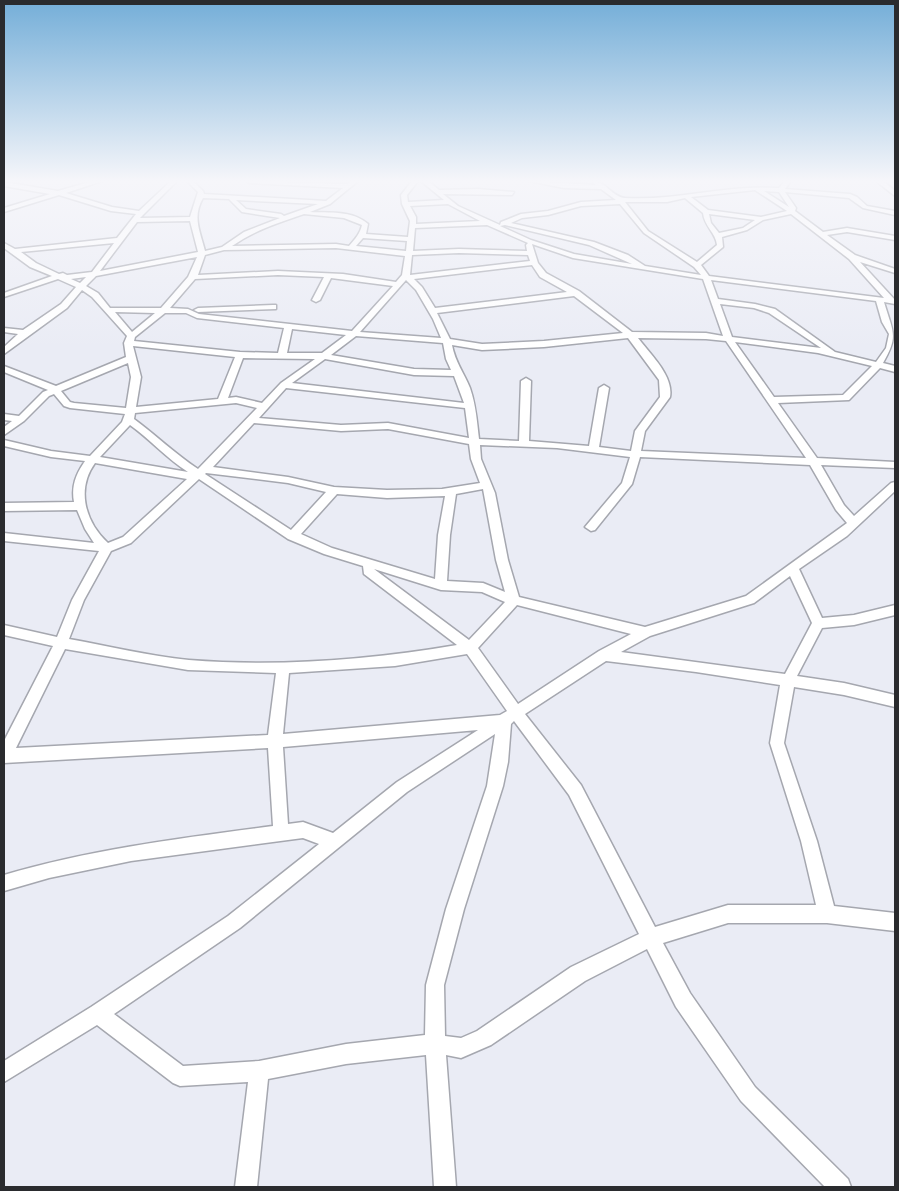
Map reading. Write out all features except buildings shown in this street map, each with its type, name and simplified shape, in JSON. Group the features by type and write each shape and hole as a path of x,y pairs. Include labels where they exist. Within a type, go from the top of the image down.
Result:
{"street":[{"path":"4,351 57,312 95,273 104,259 124,237"},
{"path":"129,339 177,296 192,277 202,254 197,237"},
{"path":"224,248 241,237"},
{"path":"351,248 361,237"},
{"path":"371,237 411,239 407,276 433,311 440,331 447,341 450,359 465,388 470,406 476,459 488,486 502,560 514,600"},
{"path":"521,237 581,258 706,277 893,301"},
{"path":"561,237 594,243 620,252 645,268"},
{"path":"653,237 697,265 706,277 728,338 814,462 840,507 854,523"},
{"path":"697,265 721,246 717,237"},
{"path":"824,237 852,257 893,301"},
{"path":"15,251 121,240"},
{"path":"529,241 530,253 534,263 543,275 576,294 631,335 660,372 664,380 666,392 655,413 640,431 634,454 633,468 627,484 590,527"},
{"path":"4,245 33,265 81,286 95,295 129,339 130,358 136,376 129,416 92,459 80,478 76,492 80,506 96,540 107,548"},
{"path":"62,277 202,254 224,248 336,246 410,254 459,251 530,253"},
{"path":"852,257 895,271"},
{"path":"11,293 62,277 104,259"},
{"path":"4,537 107,548 127,540 265,407 284,385 355,334 397,284 407,276 534,263"},
{"path":"4,302 26,278 33,265"},
{"path":"192,277 278,273 329,275 397,284"},
{"path":"316,300 329,275"},
{"path":"433,311 576,294"},
{"path":"771,400 846,398 878,365 890,348 894,336 886,322 879,299"},
{"path":"715,301 755,306 772,311 835,354"},
{"path":"108,310 160,312 273,307"},
{"path":"230,319 234,308"},
{"path":"188,311 197,316 355,334 447,341 471,346 506,346 631,335 706,336 835,354 895,369"},
{"path":"282,356 289,325"},
{"path":"4,330 26,333"},
{"path":"129,339 240,354 323,356 414,372 457,373"},
{"path":"222,402 240,354"},
{"path":"4,432 21,420 39,400 55,389 130,358"},
{"path":"4,369 55,389 67,404 129,416 236,400 265,407"},
{"path":"524,443 526,381"},
{"path":"284,385 470,406"},
{"path":"594,448 604,388"},
{"path":"129,416 178,461 292,536 369,565 441,585 483,588 514,600 645,632"},
{"path":"4,417 21,420"},
{"path":"250,420 341,428 388,426 473,442 524,443 594,448 634,454 895,465"},
{"path":"4,443 30,450 92,459 198,473 288,480 334,490 387,494 451,492 488,486"},
{"path":"4,1072 98,1014 234,922 402,787 604,655 645,632 712,610 750,600 805,558 843,533 895,485"},
{"path":"292,536 334,490"},
{"path":"441,585 444,535 451,492"},
{"path":"4,507 80,506"},
{"path":"107,548 78,600 61,643 8,739 4,756 275,741 510,717"},
{"path":"369,565 368,571 448,629 470,648 510,717 575,790 683,1000 748,1094 840,1187"},
{"path":"793,569 818,623"},
{"path":"4,630 61,643 188,665 283,668 395,661 470,648 514,600"},
{"path":"818,623 854,620 895,610"},
{"path":"818,623 788,681 777,743 809,841 827,914"},
{"path":"604,655 696,666 844,689 895,701"},
{"path":"281,833 275,741 283,668"},
{"path":"445,1187 435,1044 435,985 455,909 495,786 510,717"},
{"path":"4,883 49,870 131,853 304,830 334,840"},
{"path":"98,1014 180,1076 259,1071 346,1054 435,1044 461,1048 484,1038 578,974 650,938 728,914 827,914 895,922"},
{"path":"246,1187 259,1071"}]}
